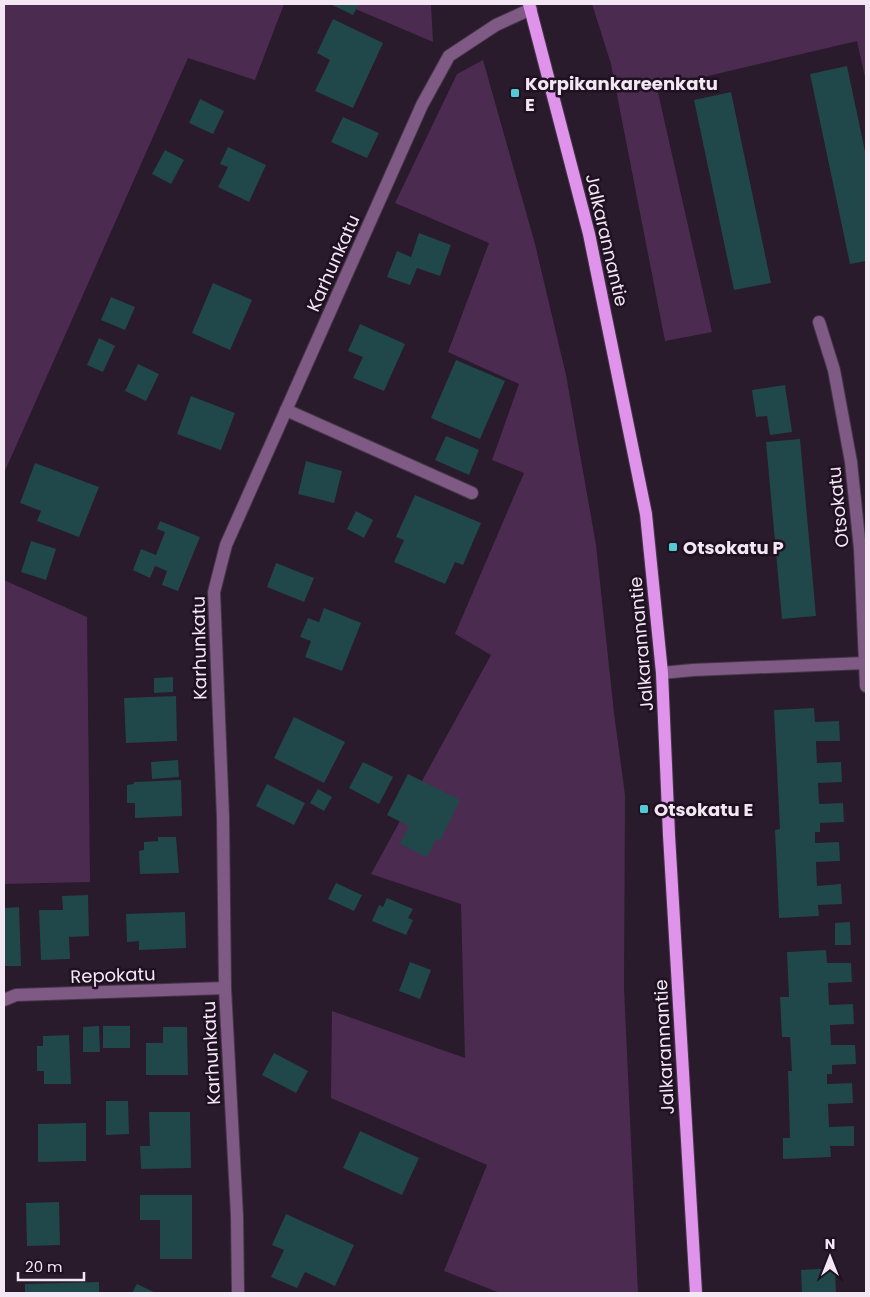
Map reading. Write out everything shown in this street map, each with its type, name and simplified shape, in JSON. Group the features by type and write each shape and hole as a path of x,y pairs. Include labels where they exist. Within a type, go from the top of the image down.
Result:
{"main road":[{"name":"Jalkarannantie","path":"530,6 589,234 644,504 662,673 669,835 696,1293"}],"street":[{"name":"Karhunkatu","path":"238,1293 237,1216 225,988 222,817 214,592 226,545 422,105 449,56 496,24 530,6"},
{"name":"Otsokatu","path":"819,322 834,370 851,462 860,549 866,686"},
{"path":"286,410 472,493"},
{"path":"662,673 865,663"},
{"name":"Repokatu","path":"4,1000 16,996 225,988"}],"shaded area":[{"path":"4,4 284,4 255,80 188,58 4,473"},
{"path":"344,4 431,4 433,42"},
{"path":"592,4 866,4 866,82 857,41 657,88 712,332 665,341 611,64"},
{"path":"483,60 535,244 566,375 596,545 625,795 624,988 638,1293 500,1293 444,1271 487,1165 331,1098 332,1011 465,1058 461,904 371,874 491,655 455,634 524,473 492,460 519,384 448,352 489,243 395,203 457,74"},
{"path":"4,580 87,617 90,882 4,884"}],"building":[{"path":"330,4 359,4 353,15"},
{"path":"333,19 383,43 353,108 315,91 330,60 317,53"},
{"path":"847,66 866,156 866,261 850,264 810,74"},
{"path":"731,92 771,283 734,290 694,100"},
{"path":"200,99 224,111 213,134 189,123"},
{"path":"343,117 379,133 367,158 331,142"},
{"path":"228,147 266,165 249,202 218,187 228,167 220,164"},
{"path":"165,150 184,160 171,184 152,174"},
{"path":"419,233 451,245 440,276 417,268 410,285 387,277 397,251 411,257"},
{"path":"213,283 252,300 230,350 192,333"},
{"path":"111,297 135,307 125,330 101,320"},
{"path":"360,324 405,344 384,391 353,378 363,357 348,351"},
{"path":"99,338 115,346 103,372 87,365"},
{"path":"456,360 505,381 480,439 431,418"},
{"path":"138,364 159,374 146,401 125,391"},
{"path":"785,385 792,432 770,435 767,416 756,417 752,390"},
{"path":"191,396 235,413 221,450 177,434"},
{"path":"446,436 479,450 469,475 435,460"},
{"path":"800,439 816,616 782,619 766,442"},
{"path":"306,461 342,471 334,503 298,494"},
{"path":"35,463 99,487 79,537 37,521 41,511 20,503"},
{"path":"415,495 481,523 463,565 455,562 445,584 394,562 404,540 396,537"},
{"path":"356,511 373,520 364,538 347,529"},
{"path":"160,521 200,537 178,591 162,585 167,571 155,566 150,578 133,570 141,549 156,555 165,532 157,529"},
{"path":"31,541 56,549 46,580 21,572"},
{"path":"276,563 314,578 304,602 267,587"},
{"path":"324,608 361,623 342,671 305,657 311,641 300,637 308,618 319,622"},
{"path":"173,677 173,692 154,693 154,678"},
{"path":"176,696 177,741 126,743 124,698"},
{"path":"814,708 815,722 839,721 840,741 816,741 817,763 841,762 842,782 818,783 819,804 843,803 844,822 820,823 820,832 815,832 815,843 839,842 840,861 816,862 817,886 841,884 842,904 818,905 819,916 779,918 775,830 780,829 774,710"},
{"path":"294,717 345,742 324,783 274,758"},
{"path":"178,760 179,777 152,779 151,762"},
{"path":"363,762 393,777 379,804 349,788"},
{"path":"408,774 460,800 440,841 436,839 427,857 400,844 409,826 387,815"},
{"path":"181,780 182,816 135,818 135,803 127,803 127,785 134,784 134,782"},
{"path":"267,784 305,803 294,825 256,806"},
{"path":"318,789 332,797 324,811 310,803"},
{"path":"158,837 176,837 179,873 140,874 139,851 144,850 144,842 158,841"},
{"path":"336,883 362,895 354,911 328,899"},
{"path":"88,895 89,936 69,937 70,959 41,960 39,910 63,910 62,896"},
{"path":"387,898 413,909 408,918 413,920 406,935 372,921 379,905 383,907"},
{"path":"19,907 21,966 4,966 4,908"},
{"path":"185,912 186,948 139,950 139,941 127,942 126,914"},
{"path":"850,922 851,945 835,945 835,923"},
{"path":"826,950 827,963 851,963 852,982 828,983 829,1005 853,1004 854,1024 830,1025 831,1045 855,1045 856,1064 832,1065 832,1074 827,1074 827,1084 852,1083 853,1103 828,1104 829,1127 854,1126 854,1146 830,1146 831,1157 783,1159 783,1138 790,1138 788,1071 792,1071 790,1037 782,1037 780,997 789,997 787,952"},
{"path":"410,962 431,970 420,999 399,991"},
{"path":"99,1026 100,1052 83,1052 83,1027"},
{"path":"103,1026 130,1026 130,1048 103,1048"},
{"path":"163,1027 187,1027 188,1075 146,1075 146,1043 163,1043"},
{"path":"69,1035 71,1084 44,1084 44,1071 37,1071 37,1046 43,1046 43,1036"},
{"path":"274,1053 308,1071 296,1093 262,1075"},
{"path":"106,1101 128,1101 129,1134 106,1135"},
{"path":"149,1112 190,1112 191,1168 141,1169 140,1146 150,1146"},
{"path":"86,1123 86,1161 38,1162 38,1124"},
{"path":"360,1131 419,1158 402,1195 343,1168"},
{"path":"140,1195 192,1195 192,1259 160,1259 160,1220 140,1220"},
{"path":"59,1202 60,1245 27,1246 26,1203"},
{"path":"286,1214 354,1245 335,1286 305,1272 297,1288 271,1277 284,1250 272,1245"},
{"path":"835,1268 836,1293 802,1293 801,1270"},
{"path":"99,1282 99,1293 25,1293 25,1284"},
{"path":"137,1284 156,1293 132,1293"}],"place":[{"name":"Korpikankareenkatu E","path":"515,93"},
{"name":"Otsokatu P","path":"673,547"},
{"name":"Otsokatu E","path":"644,809"}]}
